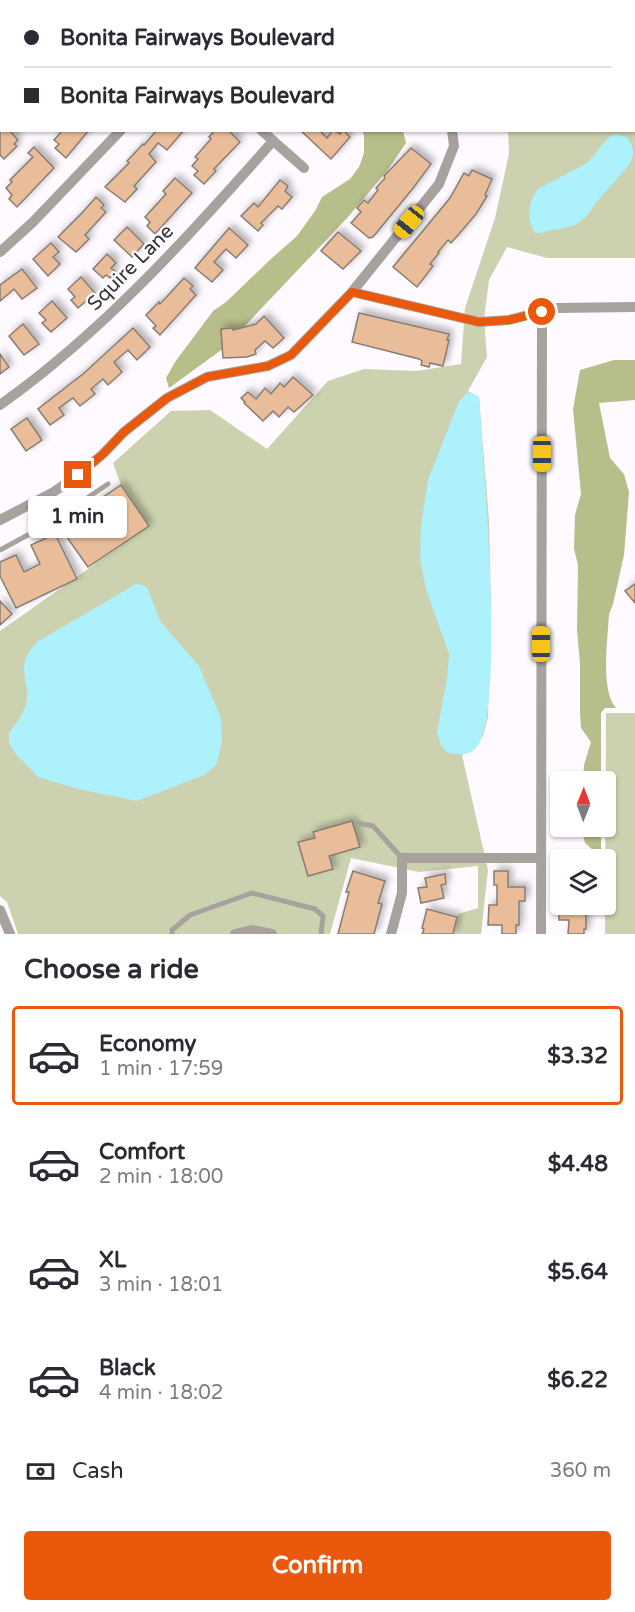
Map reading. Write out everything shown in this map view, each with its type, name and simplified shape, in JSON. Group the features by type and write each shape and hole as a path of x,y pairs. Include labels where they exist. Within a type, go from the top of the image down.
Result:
{"street":[{"path":"0,252 48,207 119,132"},
{"path":"263,132 304,168"},
{"path":"0,520 37,501 78,475 124,432 167,398 207,377 268,366 291,355 352,292 439,184 454,146 452,132"},
{"name":"Squire Lane","path":"0,405 51,366 123,302 273,141"},
{"path":"352,292 479,322 509,320 556,308 635,307"},
{"path":"541,934 542,312"},
{"path":"391,934 402,892 402,858 540,858"},
{"path":"0,910 10,934"},
{"path":"235,934 252,930 272,934"}],"lane":[{"path":"0,550 108,484"},
{"path":"37,501 41,517 48,520"},
{"path":"37,501 50,513 48,520"},
{"path":"357,823 373,826 402,858"},
{"path":"172,934 172,930 190,915 252,893 315,909 323,916 321,934"}],"green space":[{"path":"362,132 403,132 406,143 387,171 348,217 224,348 169,388 166,378 175,362 213,311 226,302 297,236 322,197 350,179 359,167 364,153"},
{"path":"508,132 635,132 635,258 547,258 507,247 489,280 484,319 487,357 468,391 479,397 489,520 491,604 488,717 483,736 474,750 462,755 488,870 481,934 453,934 458,914 478,908 478,866 419,872 351,858 330,934 18,934 7,902 0,896 0,631 149,526 121,485 113,463 171,411 210,410 267,449 328,381 364,369 417,371 461,364 465,308 495,218 509,154"},
{"path":"614,360 635,360 635,400 599,403 610,458 624,474 629,492 624,555 609,614 606,677 611,700 616,708 605,708 601,713 601,771 584,771 591,742 581,728 580,712 577,630 578,565 574,549 575,515 581,494 573,409 580,370"},
{"path":"606,713 635,713 635,934 605,934 605,915 616,915 616,849 605,849 605,837 616,837 616,771 606,771"},
{"path":"584,837 601,837 601,849 592,849 585,843"}],"water":[{"path":"616,134 627,137 631,144 633,157 630,164 587,216 578,223 535,233 530,222 529,211 538,189 587,163 609,137"},
{"path":"468,392 479,397 488,524 490,691 484,729 474,750 458,754 448,753 441,746 437,732 447,679 449,654 426,589 420,559 421,525 428,480 459,401"},
{"path":"136,584 148,589 160,621 199,666 221,718 222,742 216,765 206,774 137,801 78,789 38,777 16,754 9,743 9,732 25,708 27,690 24,666 32,648 37,642"}],"building":[{"path":"0,132 11,132 18,140 14,144 17,146 4,159 0,155"},
{"path":"61,132 87,132 66,158 55,148 59,144 54,140"},
{"path":"155,132 182,132 167,150 158,143 149,154 156,162 134,186 137,189 125,202 105,187"},
{"path":"213,132 230,132 240,142 214,169 216,171 204,184 194,175 198,171 192,166 198,159 195,157 211,139 209,137"},
{"path":"302,132 321,132 327,138 332,132 340,134 345,132 350,137 331,159"},
{"path":"34,147 54,168 17,207 9,199 12,195 6,188 12,182 10,180 33,157 28,153"},
{"path":"411,148 431,164 373,237 369,238 351,223 361,212 357,208 364,200 368,203 378,190 376,188 385,178 384,176"},
{"path":"472,170 492,179 485,195 487,196 476,214 459,234 451,243 448,240 438,252 430,264 433,266 417,287 393,267 450,198 464,173 469,176"},
{"path":"175,178 192,193 155,234 147,226 150,222 145,217 166,194 163,191"},
{"path":"280,180 288,186 285,191 292,197 282,209 278,206 261,223 263,225 258,231 241,216 254,203 258,207"},
{"path":"96,197 104,205 101,208 106,212 85,235 89,239 76,252 58,237"},
{"path":"127,227 144,244 132,257 114,240"},
{"path":"229,228 248,245 236,258 226,249 214,262 223,270 212,282 195,268"},
{"path":"338,232 361,251 343,269 321,251"},
{"path":"51,243 59,252 53,257 60,264 48,276 33,259"},
{"path":"107,254 116,263 111,268 116,272 110,278 106,275 103,278 93,269"},
{"path":"22,269 37,288 22,299 14,289 0,301 0,285"},
{"path":"81,277 95,293 78,308 71,300 75,297 68,289"},
{"path":"184,278 193,286 190,289 196,295 160,335 153,328 156,326 146,315 159,302 160,304"},
{"path":"52,301 67,318 51,332 42,323 46,320 39,313"},
{"path":"359,313 449,334 443,366 430,363 429,367 421,365 422,361 419,359 352,342"},
{"path":"264,316 284,338 273,348 265,341 255,350 256,354 247,357 223,358 221,329 232,328 233,330 256,324"},
{"path":"23,324 39,344 24,355 9,336"},
{"path":"133,328 150,347 137,360 128,350 114,362 122,372 108,385 103,379 91,389 95,394 80,406 73,398 59,408 64,415 50,425 38,409 83,374"},
{"path":"0,354 9,367 0,374"},
{"path":"293,377 313,395 294,412 288,407 279,417 273,411 263,421 241,398 248,392 256,399 265,388 271,394 280,383 284,387"},
{"path":"27,418 42,440 26,451 11,429"},
{"path":"121,485 149,526 88,567 61,529 84,513 95,530 108,521 96,502"},
{"path":"55,534 77,579 16,608 0,576 0,562 16,555 24,572 40,564 31,545"},
{"path":"635,584 635,603 625,591"},
{"path":"0,601 12,614 0,625"},
{"path":"352,821 360,847 329,856 333,869 308,876 298,842 315,838 313,832"},
{"path":"353,871 385,881 378,903 382,904 374,934 338,934 349,892 346,892"},
{"path":"494,871 508,871 508,887 525,887 525,901 519,901 519,925 516,925 516,934 502,934 502,925 488,925 489,905 497,905"},
{"path":"445,874 446,884 441,885 444,898 421,903 418,888 427,887 425,878"},
{"path":"427,909 457,917 453,934 422,934"},
{"path":"559,915 586,915 584,934 568,934 569,920 559,920"}],"route":[{"path":"78,475 124,432 167,398 207,377 268,366 291,355 352,292 479,322 509,320 542,312"}]}
